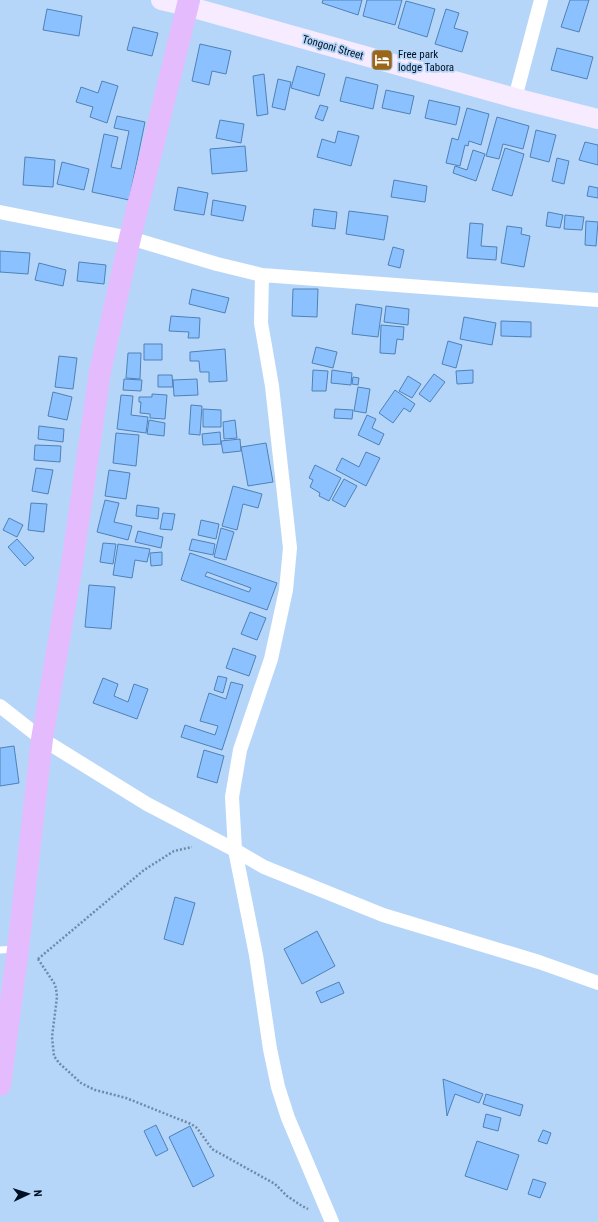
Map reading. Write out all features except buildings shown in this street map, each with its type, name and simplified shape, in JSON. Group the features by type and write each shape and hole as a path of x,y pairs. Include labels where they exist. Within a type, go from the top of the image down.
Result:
{"highway":[{"path":"0,1085 14,976 9,949 42,738 72,564 100,372 130,238 188,3"}],"street":[{"name":"Tongoni Street","path":"161,0 188,3 515,98 598,120"},
{"path":"515,98 541,0"},
{"path":"0,212 130,238 217,264 262,275 598,300"},
{"path":"262,275 262,322 272,386 290,548 286,590 271,659 240,750 232,798 235,850 256,955 270,1049 278,1087 288,1118 330,1218"},
{"path":"0,706 42,738 147,804 235,850 264,867 383,915 539,962 598,983"}],"path":[{"path":"14,976 38,959 144,870 174,851 194,847"},
{"path":"38,959 56,988 57,997 52,1038 54,1056 59,1063 81,1083 95,1090 126,1098 191,1124 197,1128 212,1150 275,1184 302,1206 330,1218"}],"place":[{"name":"Free park lodge Tabora","path":"382,60"}]}
